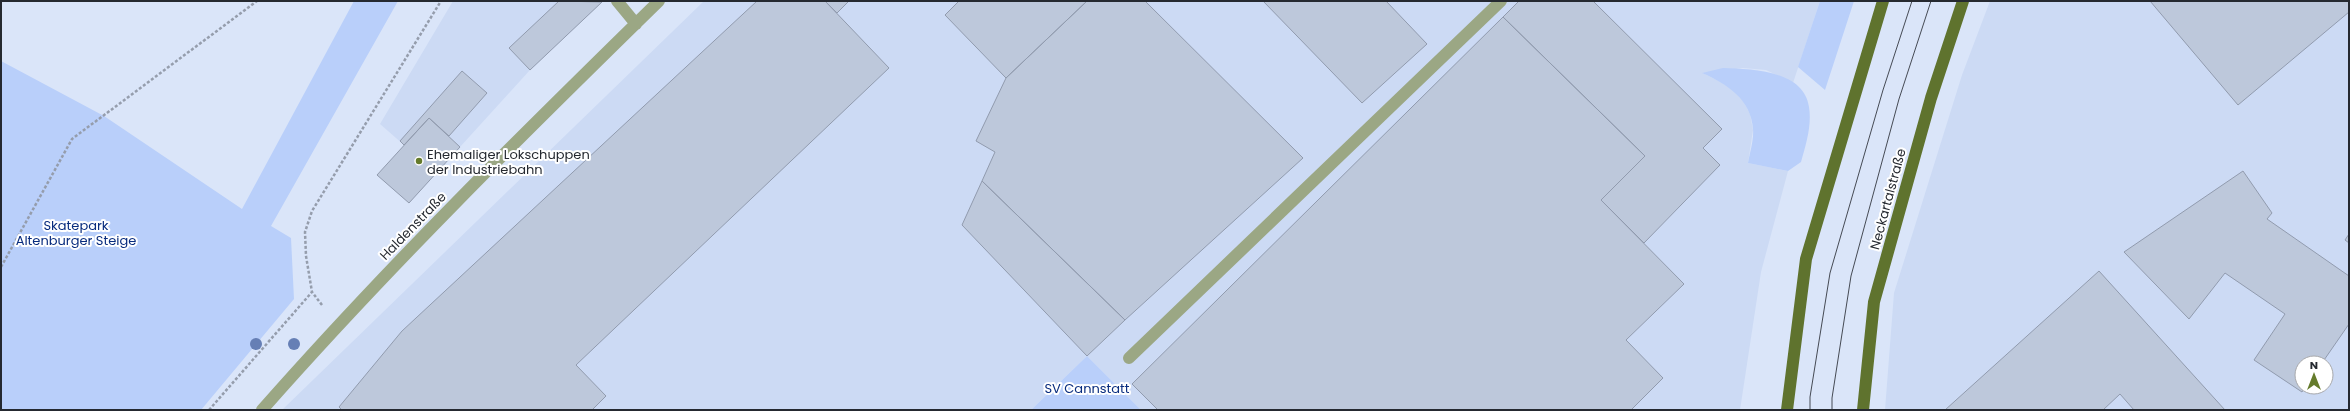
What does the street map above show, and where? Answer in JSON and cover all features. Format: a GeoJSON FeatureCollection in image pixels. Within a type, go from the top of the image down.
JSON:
{"type":"FeatureCollection","features":[{"type":"Feature","properties":{"kind":"main road"},"geometry":{"type":"LineString","coordinates":[[1787,410],[1806,260],[1883,1]]}},
{"type":"Feature","properties":{"kind":"main road","name":"Neckartalstraße"},"geometry":{"type":"LineString","coordinates":[[1863,410],[1874,302],[1930,98],[1963,1]]}},
{"type":"Feature","properties":{"kind":"street"},"geometry":{"type":"LineString","coordinates":[[617,1],[636,24]]}},
{"type":"Feature","properties":{"kind":"street","name":"Haldenstraße"},"geometry":{"type":"LineString","coordinates":[[262,410],[337,325],[456,203],[659,1]]}},
{"type":"Feature","properties":{"kind":"street"},"geometry":{"type":"LineString","coordinates":[[1129,358],[1501,1]]}},
{"type":"Feature","properties":{"kind":"path"},"geometry":{"type":"LineString","coordinates":[[1,268],[72,139],[257,1]]}},
{"type":"Feature","properties":{"kind":"path"},"geometry":{"type":"LineString","coordinates":[[337,325],[312,292],[306,256],[305,232],[312,211],[440,1]]}},
{"type":"Feature","properties":{"kind":"path"},"geometry":{"type":"LineString","coordinates":[[209,410],[312,292]]}},
{"type":"Feature","properties":{"kind":"shaded area"},"geometry":{"type":"Polygon","coordinates":[[[453,1],[602,2],[530,70],[460,147],[429,118],[404,145],[380,124],[453,1]]]}},
{"type":"Feature","properties":{"kind":"shaded area"},"geometry":{"type":"Polygon","coordinates":[[[704,1],[1820,1],[1793,83],[1766,70],[1743,68],[1703,73],[1732,88],[1744,102],[1750,114],[1753,130],[1748,163],[1788,171],[1761,272],[1740,410],[1141,410],[1087,356],[1031,410],[282,410],[704,1]]]}},
{"type":"Feature","properties":{"kind":"shaded area"},"geometry":{"type":"Polygon","coordinates":[[[1990,1],[2349,1],[2349,410],[1885,410],[1894,293],[1962,75],[1990,1]]]}},
{"type":"Feature","properties":{"kind":"green space","name":"Skatepark Altenburger Steige"},"geometry":{"type":"Polygon","coordinates":[[[354,1],[398,1],[271,226],[291,238],[294,299],[201,410],[1,410],[1,61],[104,116],[242,209],[354,1]]]}},
{"type":"Feature","properties":{"kind":"green space"},"geometry":{"type":"Polygon","coordinates":[[[1820,1],[1854,1],[1825,90],[1798,67],[1820,1]]]}},
{"type":"Feature","properties":{"kind":"green space"},"geometry":{"type":"Polygon","coordinates":[[[1723,68],[1748,69],[1775,74],[1797,85],[1805,95],[1810,114],[1808,134],[1801,162],[1788,171],[1748,163],[1753,129],[1748,109],[1743,101],[1729,88],[1702,73],[1723,68]]]}},
{"type":"Feature","properties":{"kind":"green space","name":"SV Cannstatt"},"geometry":{"type":"Polygon","coordinates":[[[1087,356],[1141,410],[1031,410],[1087,356]]]}},
{"type":"Feature","properties":{"kind":"building"},"geometry":{"type":"Polygon","coordinates":[[[559,1],[602,2],[530,70],[509,48],[559,1]]]}},
{"type":"Feature","properties":{"kind":"building"},"geometry":{"type":"Polygon","coordinates":[[[757,1],[825,1],[889,68],[576,365],[606,396],[592,410],[342,410],[339,407],[402,331],[757,1]]]}},
{"type":"Feature","properties":{"kind":"building"},"geometry":{"type":"Polygon","coordinates":[[[825,1],[849,1],[837,13],[825,1]]]}},
{"type":"Feature","properties":{"kind":"building"},"geometry":{"type":"Polygon","coordinates":[[[959,1],[1087,1],[1006,78],[945,15],[959,1]]]}},
{"type":"Feature","properties":{"kind":"building"},"geometry":{"type":"Polygon","coordinates":[[[1087,1],[1145,1],[1303,158],[1125,320],[982,181],[995,152],[976,141],[1006,78],[1087,1]]]}},
{"type":"Feature","properties":{"kind":"building"},"geometry":{"type":"Polygon","coordinates":[[[1263,1],[1386,1],[1427,44],[1362,103],[1263,1]]]}},
{"type":"Feature","properties":{"kind":"building"},"geometry":{"type":"Polygon","coordinates":[[[1519,1],[1593,1],[1722,129],[1703,148],[1720,165],[1644,243],[1601,200],[1645,156],[1503,17],[1519,1]]]}},
{"type":"Feature","properties":{"kind":"building"},"geometry":{"type":"Polygon","coordinates":[[[2150,1],[2349,1],[2349,12],[2238,105],[2150,1]]]}},
{"type":"Feature","properties":{"kind":"building"},"geometry":{"type":"Polygon","coordinates":[[[1503,17],[1645,156],[1601,200],[1684,284],[1626,340],[1663,378],[1631,410],[1158,410],[1132,384],[1503,17]]]}},
{"type":"Feature","properties":{"kind":"building"},"geometry":{"type":"Polygon","coordinates":[[[462,71],[487,93],[449,136],[429,118],[404,145],[400,141],[462,71]]]}},
{"type":"Feature","properties":{"kind":"building","name":"Ehemaliger Lokschuppen der Industriebahn"},"geometry":{"type":"Polygon","coordinates":[[[429,118],[460,147],[409,203],[377,175],[429,118]]]}},
{"type":"Feature","properties":{"kind":"building"},"geometry":{"type":"Polygon","coordinates":[[[2243,171],[2272,213],[2267,219],[2349,276],[2349,324],[2328,355],[2294,355],[2294,387],[2254,360],[2285,314],[2225,273],[2189,319],[2124,252],[2243,171]]]}},
{"type":"Feature","properties":{"kind":"building"},"geometry":{"type":"Polygon","coordinates":[[[982,181],[1125,320],[1087,356],[962,225],[982,181]]]}},
{"type":"Feature","properties":{"kind":"building"},"geometry":{"type":"Polygon","coordinates":[[[2349,234],[2349,243],[2345,240],[2349,234]]]}},
{"type":"Feature","properties":{"kind":"building"},"geometry":{"type":"Polygon","coordinates":[[[2099,271],[2225,410],[2134,410],[2120,394],[2103,410],[1945,410],[2099,271]]]}},
{"type":"Feature","properties":{"kind":"tram line"},"geometry":{"type":"LineString","coordinates":[[1810,410],[1810,397],[1830,273],[1883,90],[1912,1]]}},
{"type":"Feature","properties":{"kind":"tram line"},"geometry":{"type":"LineString","coordinates":[[1832,410],[1832,398],[1851,276],[1899,99],[1931,1]]}},
{"type":"Feature","properties":{"kind":"place","name":"Ehemaliger Lokschuppen der Industriebahn"},"geometry":{"type":"Point","coordinates":[419,161]}}]}
